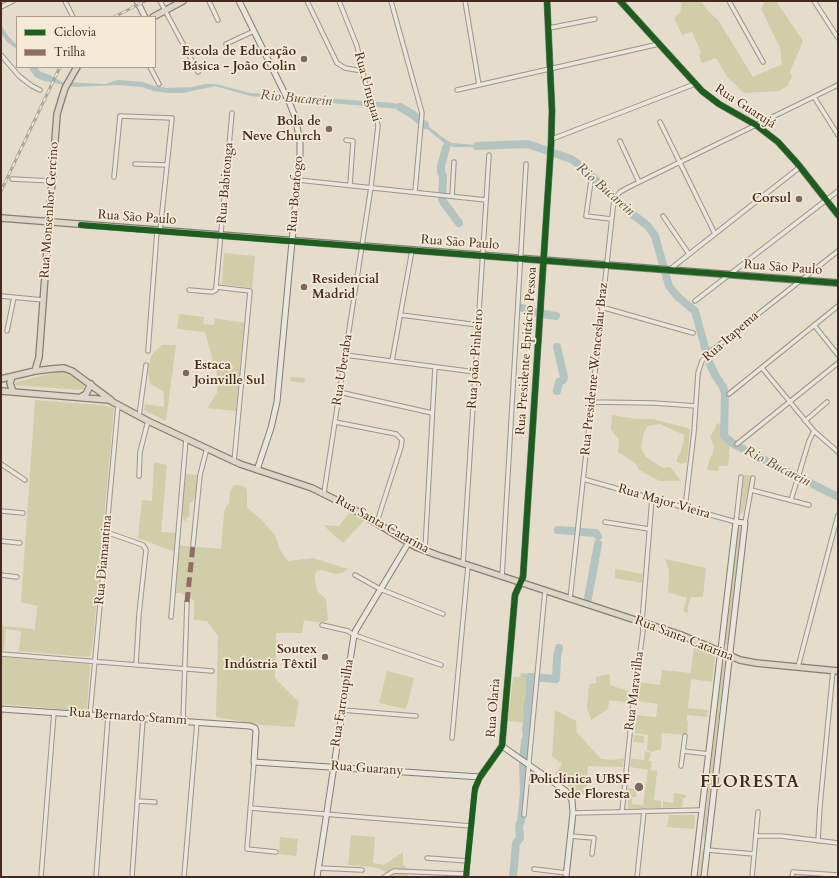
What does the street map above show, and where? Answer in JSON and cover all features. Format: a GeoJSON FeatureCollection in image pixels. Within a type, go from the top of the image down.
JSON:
{"type":"FeatureCollection","features":[{"type":"Feature","properties":{"kind":"main road"},"geometry":{"type":"LineString","coordinates":[[155,16],[183,1]]}},
{"type":"Feature","properties":{"kind":"main road","name":"Rua Monsenhor Gercino"},"geometry":{"type":"LineString","coordinates":[[35,371],[39,357],[57,114],[65,88],[76,68]]}},
{"type":"Feature","properties":{"kind":"main road","name":"Rua São Paulo"},"geometry":{"type":"LineString","coordinates":[[1,220],[49,222],[838,283]]}},
{"type":"Feature","properties":{"kind":"main road"},"geometry":{"type":"LineString","coordinates":[[39,357],[44,364],[51,369]]}},
{"type":"Feature","properties":{"kind":"main road","name":"Rua Santa Catarina"},"geometry":{"type":"LineString","coordinates":[[1,379],[35,371],[68,369],[91,384],[118,405]]}},
{"type":"Feature","properties":{"kind":"main road"},"geometry":{"type":"LineString","coordinates":[[12,376],[10,386],[13,392]]}},
{"type":"Feature","properties":{"kind":"main road"},"geometry":{"type":"LineString","coordinates":[[78,397],[86,394],[91,384]]}},
{"type":"Feature","properties":{"kind":"main road","name":"Rua Santa Catarina"},"geometry":{"type":"LineString","coordinates":[[1,391],[105,399],[234,462],[303,484],[324,493],[377,522],[409,542],[425,550],[465,565],[682,635],[730,656],[756,663],[835,671]]}},
{"type":"Feature","properties":{"kind":"street"},"geometry":{"type":"LineString","coordinates":[[1,7],[13,1]]}},
{"type":"Feature","properties":{"kind":"street"},"geometry":{"type":"LineString","coordinates":[[65,1],[72,16]]}},
{"type":"Feature","properties":{"kind":"street"},"geometry":{"type":"LineString","coordinates":[[138,1],[146,16]]}},
{"type":"Feature","properties":{"kind":"street"},"geometry":{"type":"LineString","coordinates":[[160,1],[198,72]]}},
{"type":"Feature","properties":{"kind":"street"},"geometry":{"type":"LineString","coordinates":[[209,1],[218,20]]}},
{"type":"Feature","properties":{"kind":"street","name":"Rua Botafogo"},"geometry":{"type":"LineString","coordinates":[[239,1],[290,104],[295,117],[300,141],[298,180],[276,410],[272,428],[257,470]]}},
{"type":"Feature","properties":{"kind":"street"},"geometry":{"type":"LineString","coordinates":[[306,1],[337,63],[345,68],[362,71]]}},
{"type":"Feature","properties":{"kind":"street","name":"Rua Uruguai"},"geometry":{"type":"LineString","coordinates":[[339,1],[357,46],[362,71],[370,101],[375,111],[378,126],[372,187],[362,246]]}},
{"type":"Feature","properties":{"kind":"street"},"geometry":{"type":"LineString","coordinates":[[391,1],[421,108],[422,118],[415,192]]}},
{"type":"Feature","properties":{"kind":"street"},"geometry":{"type":"LineString","coordinates":[[465,1],[479,85]]}},
{"type":"Feature","properties":{"kind":"street","name":"Rua Presidente Epitácio Pessoa"},"geometry":{"type":"LineString","coordinates":[[521,583],[523,577],[552,139],[547,1]]}},
{"type":"Feature","properties":{"kind":"street","name":"Rua Guarujá"},"geometry":{"type":"LineString","coordinates":[[620,1],[695,84],[711,98],[756,125],[778,142],[838,215]]}},
{"type":"Feature","properties":{"kind":"street"},"geometry":{"type":"LineString","coordinates":[[729,1],[762,62]]}},
{"type":"Feature","properties":{"kind":"street"},"geometry":{"type":"LineString","coordinates":[[814,1],[838,38]]}},
{"type":"Feature","properties":{"kind":"street"},"geometry":{"type":"LineString","coordinates":[[549,28],[595,19]]}},
{"type":"Feature","properties":{"kind":"street"},"geometry":{"type":"LineString","coordinates":[[226,44],[254,31]]}},
{"type":"Feature","properties":{"kind":"street"},"geometry":{"type":"LineString","coordinates":[[457,90],[659,44]]}},
{"type":"Feature","properties":{"kind":"street"},"geometry":{"type":"LineString","coordinates":[[1,55],[22,79],[40,90]]}},
{"type":"Feature","properties":{"kind":"street"},"geometry":{"type":"LineString","coordinates":[[151,68],[160,84]]}},
{"type":"Feature","properties":{"kind":"street"},"geometry":{"type":"LineString","coordinates":[[552,139],[695,84]]}},
{"type":"Feature","properties":{"kind":"street","name":"Rua Presidente Wenceslau Braz"},"geometry":{"type":"LineString","coordinates":[[570,599],[601,306],[611,219],[615,198],[624,190],[639,182],[838,85]]}},
{"type":"Feature","properties":{"kind":"street"},"geometry":{"type":"LineString","coordinates":[[814,96],[838,135]]}},
{"type":"Feature","properties":{"kind":"street","name":"Rua Babitonga"},"geometry":{"type":"LineString","coordinates":[[216,287],[232,113]]}},
{"type":"Feature","properties":{"kind":"street"},"geometry":{"type":"LineString","coordinates":[[114,177],[120,116],[172,118],[159,231],[148,351]]}},
{"type":"Feature","properties":{"kind":"street"},"geometry":{"type":"LineString","coordinates":[[660,122],[715,234]]}},
{"type":"Feature","properties":{"kind":"street"},"geometry":{"type":"LineString","coordinates":[[346,140],[353,141],[350,185]]}},
{"type":"Feature","properties":{"kind":"street"},"geometry":{"type":"LineString","coordinates":[[620,141],[639,182]]}},
{"type":"Feature","properties":{"kind":"street","name":"Rua João Pinheiro"},"geometry":{"type":"LineString","coordinates":[[452,738],[465,565],[475,372],[489,154]]}},
{"type":"Feature","properties":{"kind":"street"},"geometry":{"type":"LineString","coordinates":[[452,196],[454,162]]}},
{"type":"Feature","properties":{"kind":"street"},"geometry":{"type":"LineString","coordinates":[[135,164],[167,165]]}},
{"type":"Feature","properties":{"kind":"street"},"geometry":{"type":"LineString","coordinates":[[502,577],[526,164]]}},
{"type":"Feature","properties":{"kind":"street"},"geometry":{"type":"LineString","coordinates":[[665,270],[689,254],[800,167]]}},
{"type":"Feature","properties":{"kind":"street"},"geometry":{"type":"LineString","coordinates":[[12,179],[52,181]]}},
{"type":"Feature","properties":{"kind":"street"},"geometry":{"type":"LineString","coordinates":[[298,180],[486,200]]}},
{"type":"Feature","properties":{"kind":"street"},"geometry":{"type":"LineString","coordinates":[[590,182],[586,216],[611,219]]}},
{"type":"Feature","properties":{"kind":"street"},"geometry":{"type":"LineString","coordinates":[[695,301],[838,191]]}},
{"type":"Feature","properties":{"kind":"street"},"geometry":{"type":"LineString","coordinates":[[663,216],[689,254]]}},
{"type":"Feature","properties":{"kind":"street","name":"Rua Uberaba"},"geometry":{"type":"LineString","coordinates":[[324,493],[362,246]]}},
{"type":"Feature","properties":{"kind":"street"},"geometry":{"type":"LineString","coordinates":[[392,361],[412,250]]}},
{"type":"Feature","properties":{"kind":"street","name":"Rua Itapema"},"geometry":{"type":"LineString","coordinates":[[685,508],[699,369],[704,358],[838,250]]}},
{"type":"Feature","properties":{"kind":"street"},"geometry":{"type":"LineString","coordinates":[[189,290],[212,292],[216,290],[216,287],[250,291],[234,462]]}},
{"type":"Feature","properties":{"kind":"street"},"geometry":{"type":"LineString","coordinates":[[1,296],[43,300]]}},
{"type":"Feature","properties":{"kind":"street"},"geometry":{"type":"LineString","coordinates":[[7,331],[14,297]]}},
{"type":"Feature","properties":{"kind":"street"},"geometry":{"type":"LineString","coordinates":[[601,306],[693,333]]}},
{"type":"Feature","properties":{"kind":"street"},"geometry":{"type":"LineString","coordinates":[[729,394],[838,306]]}},
{"type":"Feature","properties":{"kind":"street"},"geometry":{"type":"LineString","coordinates":[[400,315],[478,325]]}},
{"type":"Feature","properties":{"kind":"street"},"geometry":{"type":"LineString","coordinates":[[814,325],[838,355]]}},
{"type":"Feature","properties":{"kind":"street"},"geometry":{"type":"LineString","coordinates":[[345,355],[475,372]]}},
{"type":"Feature","properties":{"kind":"street"},"geometry":{"type":"LineString","coordinates":[[737,444],[838,363]]}},
{"type":"Feature","properties":{"kind":"street"},"geometry":{"type":"LineString","coordinates":[[139,416],[146,365]]}},
{"type":"Feature","properties":{"kind":"street"},"geometry":{"type":"LineString","coordinates":[[425,550],[435,367]]}},
{"type":"Feature","properties":{"kind":"street"},"geometry":{"type":"LineString","coordinates":[[762,368],[814,431],[838,452]]}},
{"type":"Feature","properties":{"kind":"street"},"geometry":{"type":"LineString","coordinates":[[340,392],[432,413]]}},
{"type":"Feature","properties":{"kind":"street"},"geometry":{"type":"LineString","coordinates":[[591,402],[654,403],[696,406]]}},
{"type":"Feature","properties":{"kind":"street"},"geometry":{"type":"LineString","coordinates":[[805,420],[827,402]]}},
{"type":"Feature","properties":{"kind":"street","name":"Rua Diamantina"},"geometry":{"type":"LineString","coordinates":[[90,715],[118,405]]}},
{"type":"Feature","properties":{"kind":"street"},"geometry":{"type":"LineString","coordinates":[[139,476],[140,452],[148,421]]}},
{"type":"Feature","properties":{"kind":"street"},"geometry":{"type":"LineString","coordinates":[[335,422],[396,434],[401,438],[401,447],[377,522]]}},
{"type":"Feature","properties":{"kind":"street"},"geometry":{"type":"LineString","coordinates":[[791,500],[809,441],[814,431]]}},
{"type":"Feature","properties":{"kind":"street"},"geometry":{"type":"LineString","coordinates":[[170,617],[186,439]]}},
{"type":"Feature","properties":{"kind":"street"},"geometry":{"type":"LineString","coordinates":[[193,545],[200,474],[207,448]]}},
{"type":"Feature","properties":{"kind":"street"},"geometry":{"type":"LineString","coordinates":[[1,464],[25,480]]}},
{"type":"Feature","properties":{"kind":"street"},"geometry":{"type":"LineString","coordinates":[[694,877],[741,477]]}},
{"type":"Feature","properties":{"kind":"street"},"geometry":{"type":"LineString","coordinates":[[704,877],[745,524],[753,478]]}},
{"type":"Feature","properties":{"kind":"street","name":"Rua Major Vieira"},"geometry":{"type":"LineString","coordinates":[[583,479],[745,524]]}},
{"type":"Feature","properties":{"kind":"street"},"geometry":{"type":"LineString","coordinates":[[751,490],[809,505]]}},
{"type":"Feature","properties":{"kind":"street","name":"Rua Maravilha"},"geometry":{"type":"LineString","coordinates":[[622,812],[632,710],[643,631],[642,622],[652,498]]}},
{"type":"Feature","properties":{"kind":"street"},"geometry":{"type":"LineString","coordinates":[[1,511],[23,513]]}},
{"type":"Feature","properties":{"kind":"street"},"geometry":{"type":"LineString","coordinates":[[798,667],[838,515]]}},
{"type":"Feature","properties":{"kind":"street"},"geometry":{"type":"LineString","coordinates":[[605,522],[650,529]]}},
{"type":"Feature","properties":{"kind":"street"},"geometry":{"type":"LineString","coordinates":[[106,532],[146,547],[139,614],[136,665]]}},
{"type":"Feature","properties":{"kind":"street"},"geometry":{"type":"LineString","coordinates":[[1,541],[20,543]]}},
{"type":"Feature","properties":{"kind":"street","name":"Rua Farroupilha"},"geometry":{"type":"LineString","coordinates":[[317,877],[354,635],[409,542]]}},
{"type":"Feature","properties":{"kind":"street"},"geometry":{"type":"LineString","coordinates":[[1,575],[17,577]]}},
{"type":"Feature","properties":{"kind":"street"},"geometry":{"type":"LineString","coordinates":[[355,575],[380,589],[443,614]]}},
{"type":"Feature","properties":{"kind":"street","name":"Rua Olaria"},"geometry":{"type":"LineString","coordinates":[[466,875],[474,794],[480,777],[502,746],[516,595],[521,583]]}},
{"type":"Feature","properties":{"kind":"street"},"geometry":{"type":"LineString","coordinates":[[524,815],[525,762],[537,678],[545,591]]}},
{"type":"Feature","properties":{"kind":"street"},"geometry":{"type":"LineString","coordinates":[[183,721],[187,602]]}},
{"type":"Feature","properties":{"kind":"street"},"geometry":{"type":"LineString","coordinates":[[322,625],[348,631],[354,635],[441,665]]}},
{"type":"Feature","properties":{"kind":"street"},"geometry":{"type":"LineString","coordinates":[[1,654],[212,671]]}},
{"type":"Feature","properties":{"kind":"street"},"geometry":{"type":"LineString","coordinates":[[818,841],[820,806],[835,671]]}},
{"type":"Feature","properties":{"kind":"street","name":"Rua Bernardo Stamm"},"geometry":{"type":"LineString","coordinates":[[1,709],[250,726],[255,728],[256,731],[254,762]]}},
{"type":"Feature","properties":{"kind":"street"},"geometry":{"type":"LineString","coordinates":[[342,710],[416,716]]}},
{"type":"Feature","properties":{"kind":"street"},"geometry":{"type":"LineString","coordinates":[[41,877],[54,712]]}},
{"type":"Feature","properties":{"kind":"street"},"geometry":{"type":"LineString","coordinates":[[96,877],[108,716]]}},
{"type":"Feature","properties":{"kind":"street"},"geometry":{"type":"LineString","coordinates":[[132,877],[143,718]]}},
{"type":"Feature","properties":{"kind":"street"},"geometry":{"type":"LineString","coordinates":[[184,877],[197,722]]}},
{"type":"Feature","properties":{"kind":"street"},"geometry":{"type":"LineString","coordinates":[[712,728],[715,723],[719,724],[718,739],[720,741]]}},
{"type":"Feature","properties":{"kind":"street"},"geometry":{"type":"LineString","coordinates":[[681,766],[685,736]]}},
{"type":"Feature","properties":{"kind":"street"},"geometry":{"type":"LineString","coordinates":[[502,746],[566,791],[572,800],[573,813],[566,875],[534,869]]}},
{"type":"Feature","properties":{"kind":"street"},"geometry":{"type":"LineString","coordinates":[[683,751],[709,754]]}},
{"type":"Feature","properties":{"kind":"street"},"geometry":{"type":"LineString","coordinates":[[254,762],[246,849],[276,852]]}},
{"type":"Feature","properties":{"kind":"street","name":"Rua Guarany"},"geometry":{"type":"LineString","coordinates":[[254,762],[480,777]]}},
{"type":"Feature","properties":{"kind":"street"},"geometry":{"type":"LineString","coordinates":[[137,801],[155,802]]}},
{"type":"Feature","properties":{"kind":"street"},"geometry":{"type":"LineString","coordinates":[[250,808],[471,826]]}},
{"type":"Feature","properties":{"kind":"street"},"geometry":{"type":"LineString","coordinates":[[573,813],[702,810]]}},
{"type":"Feature","properties":{"kind":"street"},"geometry":{"type":"LineString","coordinates":[[637,877],[644,812]]}},
{"type":"Feature","properties":{"kind":"street"},"geometry":{"type":"LineString","coordinates":[[752,877],[758,812]]}},
{"type":"Feature","properties":{"kind":"street"},"geometry":{"type":"LineString","coordinates":[[570,836],[594,838],[592,854]]}},
{"type":"Feature","properties":{"kind":"street"},"geometry":{"type":"LineString","coordinates":[[756,836],[781,836],[838,843]]}},
{"type":"Feature","properties":{"kind":"street"},"geometry":{"type":"LineString","coordinates":[[707,850],[754,854]]}},
{"type":"Feature","properties":{"kind":"street"},"geometry":{"type":"LineString","coordinates":[[427,858],[468,861]]}},
{"type":"Feature","properties":{"kind":"street"},"geometry":{"type":"LineString","coordinates":[[319,868],[362,870]]}},
{"type":"Feature","properties":{"kind":"street"},"geometry":{"type":"LineString","coordinates":[[384,877],[394,871],[466,875]]}},
{"type":"Feature","properties":{"kind":"street"},"geometry":{"type":"LineString","coordinates":[[414,872],[414,877]]}},
{"type":"Feature","properties":{"kind":"street"},"geometry":{"type":"LineString","coordinates":[[792,877],[793,872],[838,875]]}},
{"type":"Feature","properties":{"kind":"shaded area"},"geometry":{"type":"Polygon","coordinates":[[[681,1],[701,1],[708,11],[718,20],[753,77],[782,64],[780,48],[761,9],[765,1],[776,1],[803,41],[790,72],[792,77],[787,86],[779,91],[743,93],[727,77],[716,58],[702,63],[699,55],[701,52],[692,32],[682,35],[674,18],[680,13],[681,1]]]}},
{"type":"Feature","properties":{"kind":"shaded area"},"geometry":{"type":"Polygon","coordinates":[[[224,253],[255,256],[252,288],[222,284],[224,253]]]}},
{"type":"Feature","properties":{"kind":"shaded area"},"geometry":{"type":"Polygon","coordinates":[[[179,314],[204,317],[203,324],[214,325],[215,318],[244,323],[236,411],[207,408],[217,393],[218,379],[205,332],[177,329],[179,314]]]}},
{"type":"Feature","properties":{"kind":"shaded area"},"geometry":{"type":"Polygon","coordinates":[[[162,345],[176,345],[166,421],[144,410],[145,404],[164,407],[163,391],[150,384],[148,374],[152,355],[162,345]]]}},
{"type":"Feature","properties":{"kind":"shaded area"},"geometry":{"type":"Polygon","coordinates":[[[65,371],[83,382],[83,389],[79,390],[15,385],[16,382],[65,371]]]}},
{"type":"Feature","properties":{"kind":"shaded area"},"geometry":{"type":"Polygon","coordinates":[[[291,377],[305,378],[304,383],[290,381],[291,377]]]}},
{"type":"Feature","properties":{"kind":"shaded area"},"geometry":{"type":"Polygon","coordinates":[[[35,400],[102,405],[114,408],[92,652],[88,657],[19,651],[21,631],[6,629],[4,650],[1,650],[1,626],[35,629],[37,606],[21,602],[35,400]]]}},
{"type":"Feature","properties":{"kind":"shaded area"},"geometry":{"type":"Polygon","coordinates":[[[612,415],[636,419],[653,419],[690,430],[687,462],[682,464],[677,462],[677,459],[684,440],[684,435],[660,424],[648,426],[644,432],[641,448],[646,457],[663,468],[670,467],[681,481],[660,481],[639,470],[635,463],[618,452],[619,440],[611,429],[612,415]]]}},
{"type":"Feature","properties":{"kind":"shaded area"},"geometry":{"type":"Polygon","coordinates":[[[722,423],[722,438],[730,444],[728,466],[719,466],[718,471],[707,470],[710,458],[713,454],[714,446],[710,437],[716,424],[722,423]]]}},
{"type":"Feature","properties":{"kind":"shaded area"},"geometry":{"type":"Polygon","coordinates":[[[154,462],[167,465],[161,532],[177,533],[176,545],[221,549],[224,513],[226,506],[229,503],[230,492],[233,486],[237,485],[245,487],[247,490],[247,507],[263,521],[275,535],[280,550],[288,561],[313,558],[348,569],[342,573],[336,574],[322,570],[317,571],[315,574],[317,591],[326,599],[328,620],[323,623],[304,620],[302,633],[276,633],[275,678],[299,702],[294,727],[262,725],[216,717],[218,636],[207,621],[194,620],[194,600],[180,593],[176,593],[178,553],[138,538],[142,500],[152,501],[154,462]]]}},
{"type":"Feature","properties":{"kind":"shaded area"},"geometry":{"type":"Polygon","coordinates":[[[185,474],[198,475],[197,494],[193,501],[189,504],[190,515],[186,519],[187,523],[183,519],[182,514],[185,474]]]}},
{"type":"Feature","properties":{"kind":"shaded area"},"geometry":{"type":"Polygon","coordinates":[[[744,475],[751,475],[743,512],[741,514],[740,513],[744,475]]]}},
{"type":"Feature","properties":{"kind":"shaded area"},"geometry":{"type":"Polygon","coordinates":[[[351,511],[366,519],[343,543],[323,525],[339,526],[351,511]]]}},
{"type":"Feature","properties":{"kind":"shaded area"},"geometry":{"type":"Polygon","coordinates":[[[739,526],[741,528],[728,644],[726,645],[725,643],[739,526]]]}},
{"type":"Feature","properties":{"kind":"shaded area"},"geometry":{"type":"Polygon","coordinates":[[[665,559],[706,568],[703,597],[691,597],[688,605],[688,613],[683,611],[687,598],[668,592],[669,571],[665,559]]]}},
{"type":"Feature","properties":{"kind":"shaded area"},"geometry":{"type":"Polygon","coordinates":[[[615,569],[643,574],[642,583],[615,578],[615,569]]]}},
{"type":"Feature","properties":{"kind":"shaded area"},"geometry":{"type":"Polygon","coordinates":[[[694,644],[715,655],[712,682],[691,679],[688,708],[708,710],[707,717],[687,715],[687,735],[662,733],[661,749],[652,752],[647,750],[648,735],[634,733],[635,715],[656,717],[658,704],[637,701],[639,682],[660,685],[662,670],[691,673],[694,644]]]}},
{"type":"Feature","properties":{"kind":"shaded area"},"geometry":{"type":"Polygon","coordinates":[[[1,657],[89,664],[87,708],[84,711],[1,704],[1,657]]]}},
{"type":"Feature","properties":{"kind":"shaded area"},"geometry":{"type":"Polygon","coordinates":[[[724,662],[725,664],[704,838],[722,664],[724,662]]]}},
{"type":"Feature","properties":{"kind":"shaded area"},"geometry":{"type":"Polygon","coordinates":[[[387,671],[414,678],[406,709],[379,703],[387,671]]]}},
{"type":"Feature","properties":{"kind":"shaded area"},"geometry":{"type":"Polygon","coordinates":[[[521,673],[533,674],[528,723],[508,721],[513,677],[520,677],[521,673]]]}},
{"type":"Feature","properties":{"kind":"shaded area"},"geometry":{"type":"Polygon","coordinates":[[[610,674],[610,685],[628,691],[629,699],[625,702],[609,700],[608,709],[591,720],[587,707],[589,684],[596,683],[596,677],[610,674]]]}},
{"type":"Feature","properties":{"kind":"shaded area"},"geometry":{"type":"Polygon","coordinates":[[[555,710],[576,721],[577,733],[601,759],[612,760],[624,758],[623,767],[588,766],[586,794],[575,794],[571,788],[555,774],[562,764],[552,756],[555,710]]]}},
{"type":"Feature","properties":{"kind":"shaded area"},"geometry":{"type":"Polygon","coordinates":[[[634,735],[644,736],[644,743],[633,742],[634,735]]]}},
{"type":"Feature","properties":{"kind":"shaded area"},"geometry":{"type":"Polygon","coordinates":[[[645,751],[651,753],[649,761],[652,761],[651,770],[657,771],[654,800],[661,801],[661,808],[628,809],[628,788],[637,789],[636,797],[632,797],[632,804],[643,805],[648,770],[630,767],[631,759],[644,760],[645,751]]]}},
{"type":"Feature","properties":{"kind":"shaded area"},"geometry":{"type":"Polygon","coordinates":[[[674,793],[686,795],[686,798],[683,798],[682,807],[663,808],[663,801],[673,803],[674,793]]]}},
{"type":"Feature","properties":{"kind":"shaded area"},"geometry":{"type":"Polygon","coordinates":[[[669,815],[694,815],[694,829],[667,827],[669,815]]]}},
{"type":"Feature","properties":{"kind":"shaded area"},"geometry":{"type":"Polygon","coordinates":[[[351,835],[375,837],[373,863],[384,865],[403,852],[403,865],[408,869],[408,877],[387,877],[388,873],[373,867],[348,865],[351,835]]]}},
{"type":"Feature","properties":{"kind":"shaded area"},"geometry":{"type":"Polygon","coordinates":[[[280,837],[298,839],[296,856],[279,854],[280,837]]]}},
{"type":"Feature","properties":{"kind":"shaded area"},"geometry":{"type":"Polygon","coordinates":[[[702,851],[704,852],[701,877],[698,877],[702,851]]]}},
{"type":"Feature","properties":{"kind":"water"},"geometry":{"type":"Polygon","coordinates":[[[1,25],[16,44],[16,48],[7,42],[1,33],[1,25]]]}},
{"type":"Feature","properties":{"kind":"water"},"geometry":{"type":"Polygon","coordinates":[[[29,68],[38,68],[41,72],[62,82],[105,84],[118,80],[143,82],[154,86],[167,88],[216,84],[250,93],[394,103],[400,105],[452,143],[487,146],[454,147],[448,145],[444,159],[444,143],[414,118],[399,109],[250,96],[215,86],[183,93],[169,93],[153,91],[142,87],[119,85],[75,87],[44,81],[35,77],[29,68]]]}},
{"type":"Feature","properties":{"kind":"waterway","name":"Rio Bucarein"},"geometry":{"type":"LineString","coordinates":[[400,107],[412,114],[425,125]]}},
{"type":"Feature","properties":{"kind":"waterway","name":"Rio Bucarein"},"geometry":{"type":"LineString","coordinates":[[477,146],[528,144],[571,159],[608,191],[623,207],[648,226],[655,236],[669,286],[678,297],[695,311],[709,362],[723,387],[725,393],[724,436],[735,445],[838,497]]}},
{"type":"Feature","properties":{"kind":"waterway"},"geometry":{"type":"LineString","coordinates":[[446,148],[441,166],[443,176],[442,200],[459,223]]}},
{"type":"Feature","properties":{"kind":"waterway"},"geometry":{"type":"LineString","coordinates":[[522,308],[538,313]]}},
{"type":"Feature","properties":{"kind":"waterway"},"geometry":{"type":"LineString","coordinates":[[543,314],[556,316]]}},
{"type":"Feature","properties":{"kind":"waterway"},"geometry":{"type":"LineString","coordinates":[[557,347],[564,377],[563,380],[559,382],[557,391]]}},
{"type":"Feature","properties":{"kind":"waterway"},"geometry":{"type":"LineString","coordinates":[[558,530],[573,531]]}},
{"type":"Feature","properties":{"kind":"waterway"},"geometry":{"type":"LineString","coordinates":[[582,532],[596,533],[598,536]]}},
{"type":"Feature","properties":{"kind":"waterway"},"geometry":{"type":"LineString","coordinates":[[588,598],[598,544]]}},
{"type":"Feature","properties":{"kind":"waterway"},"geometry":{"type":"LineString","coordinates":[[513,877],[516,843],[520,838],[519,826],[521,821],[524,793],[523,764],[525,740],[527,738],[527,708],[530,695],[530,677],[556,679],[559,648]]}},
{"type":"Feature","properties":{"kind":"waterway"},"geometry":{"type":"LineString","coordinates":[[522,676],[530,677]]}},
{"type":"Feature","properties":{"kind":"railway"},"geometry":{"type":"LineString","coordinates":[[116,16],[145,1]]}},
{"type":"Feature","properties":{"kind":"railway"},"geometry":{"type":"LineString","coordinates":[[1,191],[60,68]]}},
{"type":"Feature","properties":{"kind":"marked path"},"geometry":{"type":"LineString","coordinates":[[187,602],[193,545]]}},
{"type":"Feature","properties":{"kind":"cycle path"},"geometry":{"type":"LineString","coordinates":[[466,877],[475,788],[480,777],[502,746],[515,595],[523,577],[551,145],[552,111],[547,1]]}},
{"type":"Feature","properties":{"kind":"cycle path"},"geometry":{"type":"LineString","coordinates":[[620,1],[702,91],[719,104],[756,125],[778,142],[797,163],[838,215]]}},
{"type":"Feature","properties":{"kind":"cycle path"},"geometry":{"type":"LineString","coordinates":[[81,225],[838,283]]}},
{"type":"Feature","properties":{"kind":"place","name":"Escola de Educação Básica - João Colin"},"geometry":{"type":"Point","coordinates":[304,59]}},
{"type":"Feature","properties":{"kind":"place","name":"Bola de Neve Church"},"geometry":{"type":"Point","coordinates":[329,129]}},
{"type":"Feature","properties":{"kind":"place","name":"Corsul"},"geometry":{"type":"Point","coordinates":[799,199]}},
{"type":"Feature","properties":{"kind":"place","name":"Residencial Madrid"},"geometry":{"type":"Point","coordinates":[304,287]}},
{"type":"Feature","properties":{"kind":"place","name":"Estaca Joinville Sul"},"geometry":{"type":"Point","coordinates":[186,373]}},
{"type":"Feature","properties":{"kind":"place","name":"Soutex Indústria Têxtil"},"geometry":{"type":"Point","coordinates":[325,657]}},
{"type":"Feature","properties":{"kind":"place","name":"Policlínica UBSF Sede Floresta"},"geometry":{"type":"Point","coordinates":[639,787]}},
{"type":"Feature","properties":{"kind":"district","name":"FLORESTA"},"geometry":{"type":"Point","coordinates":[750,783]}}]}
